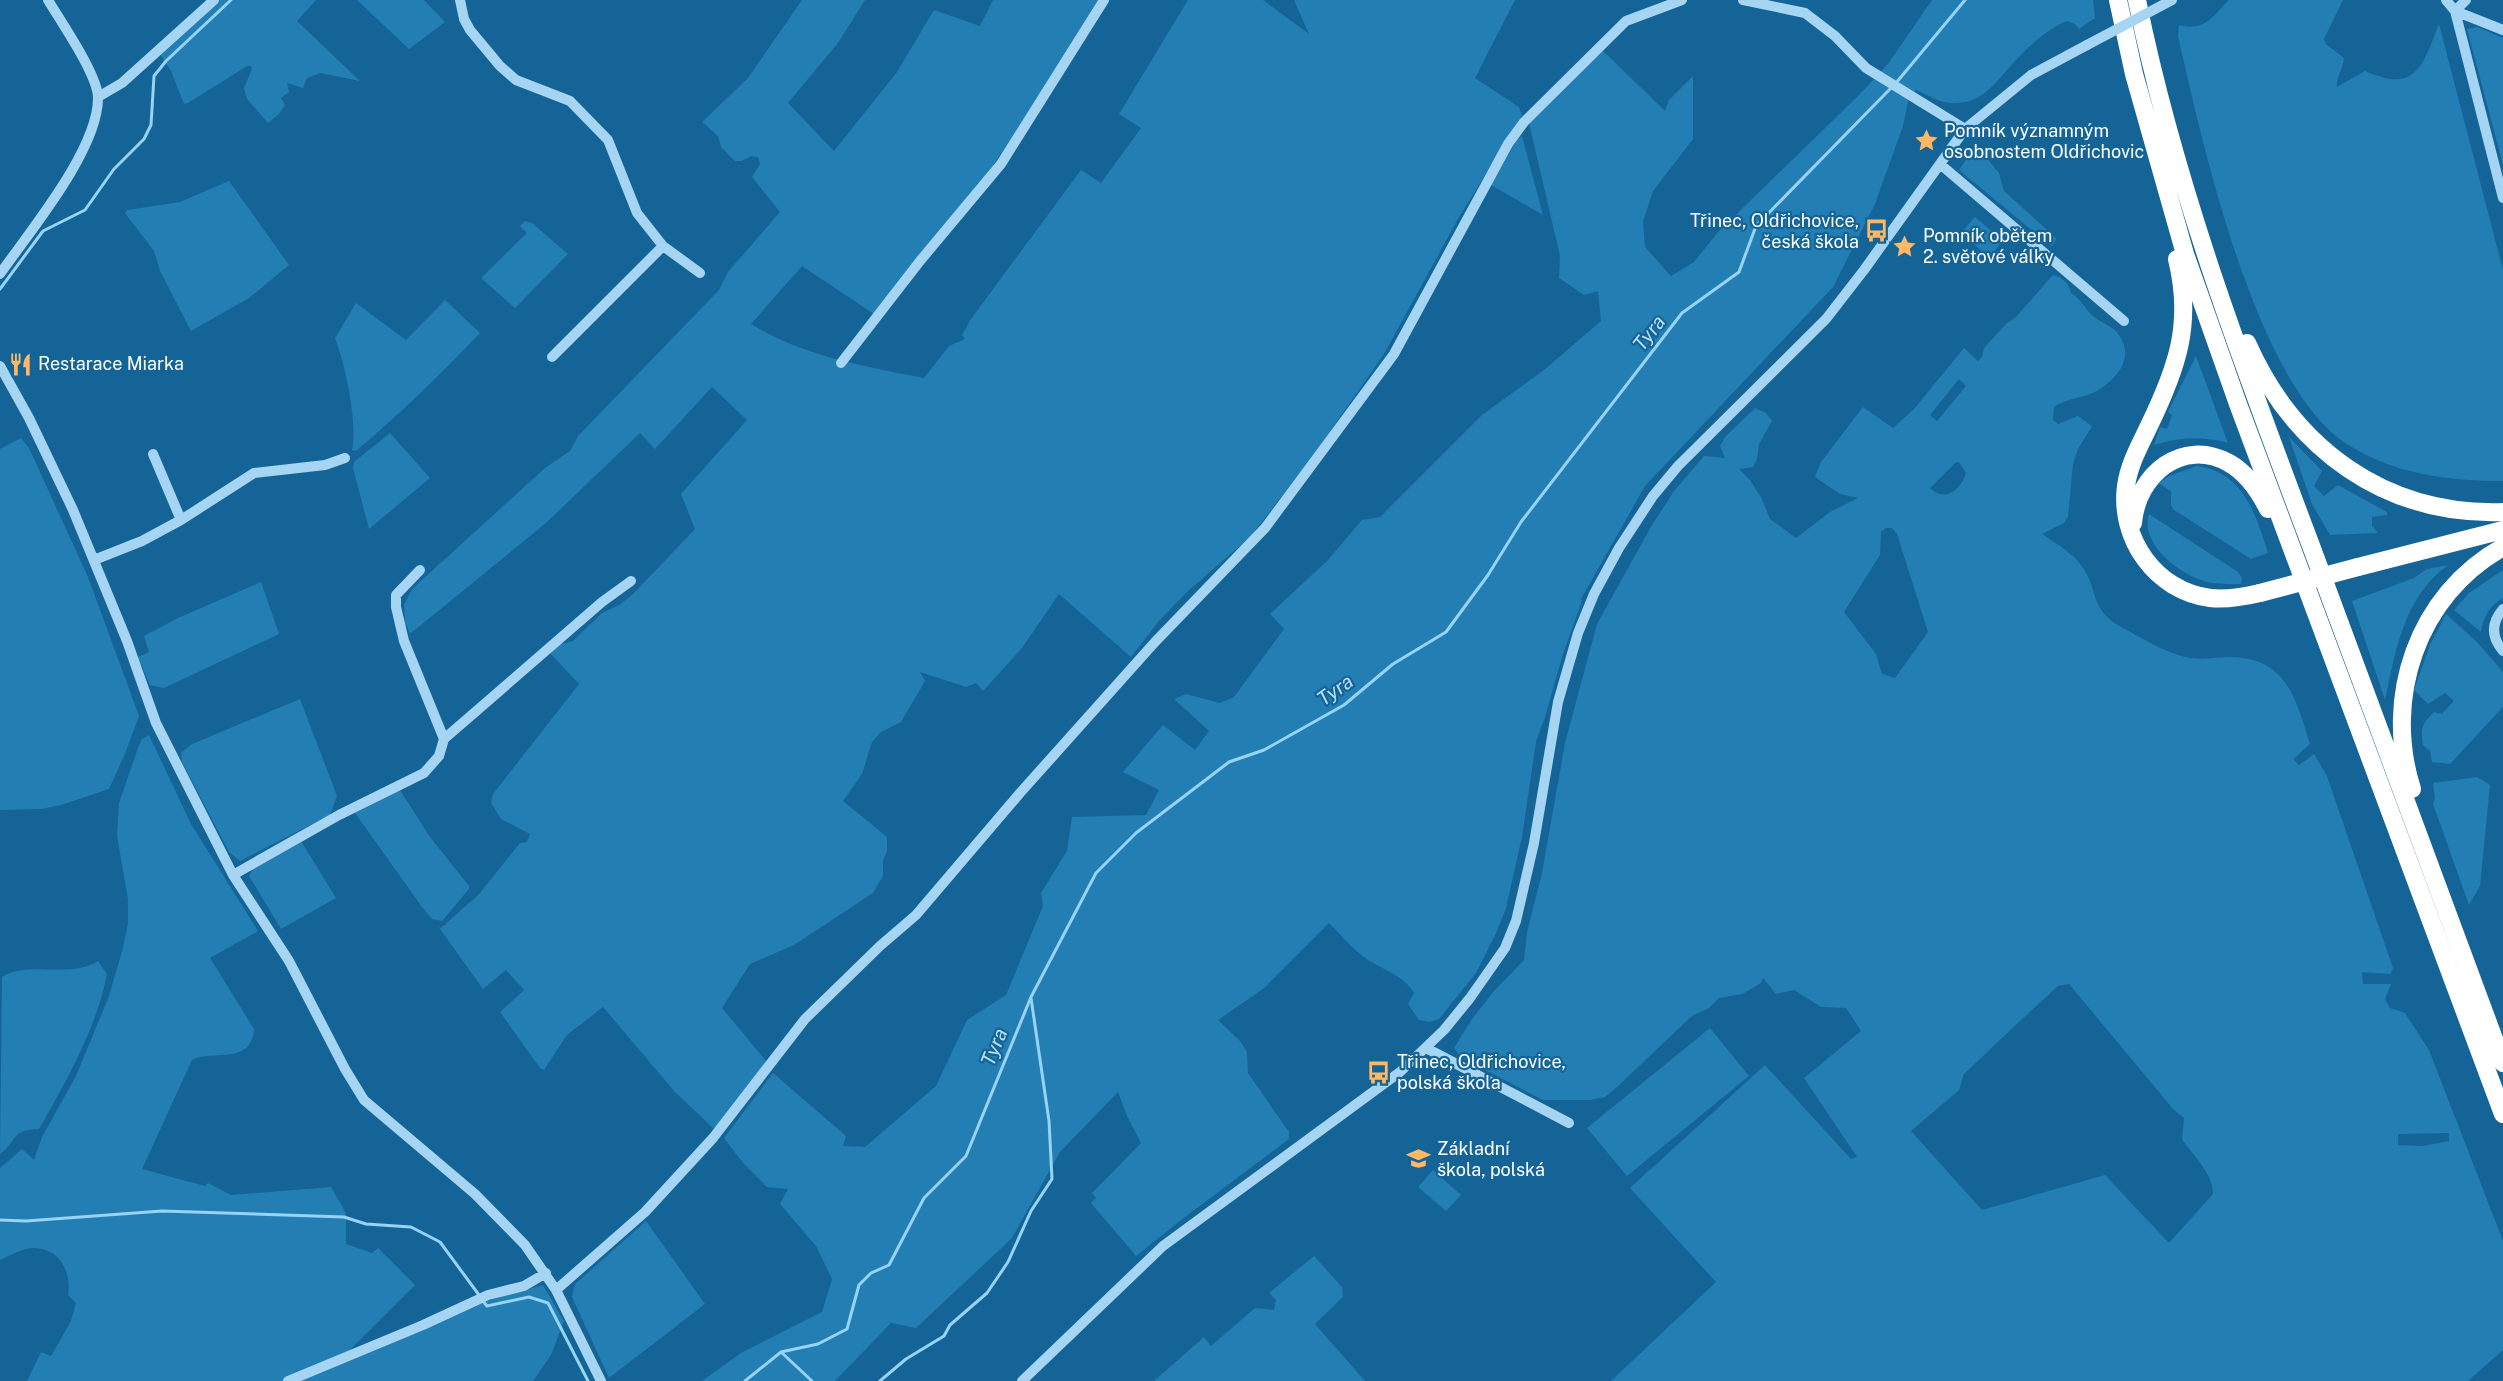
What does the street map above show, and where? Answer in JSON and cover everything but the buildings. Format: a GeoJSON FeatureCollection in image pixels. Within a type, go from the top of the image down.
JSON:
{"type":"FeatureCollection","features":[{"type":"Feature","properties":{"kind":"highway"},"geometry":{"type":"LineString","coordinates":[[2118,0],[2134,75],[2185,254],[2300,572],[2503,1114]]}},
{"type":"Feature","properties":{"kind":"highway"},"geometry":{"type":"LineString","coordinates":[[2137,0],[2151,69],[2171,147],[2201,244],[2254,396],[2503,1063]]}},
{"type":"Feature","properties":{"kind":"highway"},"geometry":{"type":"LineString","coordinates":[[2158,164],[2161,206],[2181,273],[2184,319],[2174,372],[2134,458],[2127,482],[2125,507],[2135,543],[2157,573],[2188,592],[2218,598],[2260,593],[2503,530]]}},
{"type":"Feature","properties":{"kind":"highway"},"geometry":{"type":"LineString","coordinates":[[2201,244],[2224,281],[2239,327],[2262,374],[2290,417],[2321,448],[2353,472],[2400,496],[2449,509],[2503,512]]}},
{"type":"Feature","properties":{"kind":"highway"},"geometry":{"type":"LineString","coordinates":[[2135,543],[2133,524],[2136,505],[2149,480],[2172,462],[2190,456],[2209,456],[2235,467],[2251,482],[2270,513],[2283,547],[2300,572]]}},
{"type":"Feature","properties":{"kind":"highway"},"geometry":{"type":"LineString","coordinates":[[2430,866],[2429,837],[2408,778],[2402,745],[2401,711],[2406,675],[2421,633],[2439,604],[2463,577],[2503,547]]}},
{"type":"Feature","properties":{"kind":"street"},"geometry":{"type":"LineString","coordinates":[[0,273],[72,170],[88,138],[98,97],[88,69],[48,0]]}},
{"type":"Feature","properties":{"kind":"street"},"geometry":{"type":"LineString","coordinates":[[98,97],[122,83],[214,0]]}},
{"type":"Feature","properties":{"kind":"street"},"geometry":{"type":"LineString","coordinates":[[460,0],[464,19],[470,30],[500,66],[516,80],[570,101],[608,140],[638,213],[663,246],[700,273]]}},
{"type":"Feature","properties":{"kind":"street"},"geometry":{"type":"LineString","coordinates":[[842,363],[920,261],[1001,164],[1104,0]]}},
{"type":"Feature","properties":{"kind":"street"},"geometry":{"type":"LineString","coordinates":[[556,1290],[645,1212],[713,1138],[805,1019],[880,946],[916,915],[1020,793],[1155,642],[1265,528],[1394,354],[1508,144],[1524,122],[1626,21],[1682,0]]}},
{"type":"Feature","properties":{"kind":"street"},"geometry":{"type":"LineString","coordinates":[[1743,0],[1805,13],[1835,36],[1866,68],[1965,129]]}},
{"type":"Feature","properties":{"kind":"street"},"geometry":{"type":"LineString","coordinates":[[1022,1381],[1163,1246],[1390,1079],[1426,1048],[1450,1022],[1489,972],[1504,948],[1516,921],[1525,889],[1561,693],[1578,633],[1594,594],[1619,548],[1653,496],[1678,466],[1826,319],[1965,129],[2031,75],[2172,0]]}},
{"type":"Feature","properties":{"kind":"street"},"geometry":{"type":"LineString","coordinates":[[2446,0],[2455,11],[2503,198]]}},
{"type":"Feature","properties":{"kind":"street"},"geometry":{"type":"LineString","coordinates":[[2455,11],[2466,0]]}},
{"type":"Feature","properties":{"kind":"street"},"geometry":{"type":"LineString","coordinates":[[2455,11],[2503,30]]}},
{"type":"Feature","properties":{"kind":"street"},"geometry":{"type":"LineString","coordinates":[[1940,164],[2124,321]]}},
{"type":"Feature","properties":{"kind":"street"},"geometry":{"type":"LineString","coordinates":[[552,357],[663,246]]}},
{"type":"Feature","properties":{"kind":"street"},"geometry":{"type":"LineString","coordinates":[[0,366],[34,428],[73,510],[156,723],[234,875],[290,962],[345,1070],[364,1100],[475,1194],[525,1245],[556,1290],[601,1381]]}},
{"type":"Feature","properties":{"kind":"street"},"geometry":{"type":"LineString","coordinates":[[153,454],[181,520]]}},
{"type":"Feature","properties":{"kind":"street"},"geometry":{"type":"LineString","coordinates":[[94,560],[142,541],[181,520],[254,473],[325,465],[345,458]]}},
{"type":"Feature","properties":{"kind":"street"},"geometry":{"type":"LineString","coordinates":[[420,570],[396,595],[396,607],[404,641],[444,739]]}},
{"type":"Feature","properties":{"kind":"street"},"geometry":{"type":"LineString","coordinates":[[234,875],[339,815],[424,773],[439,756],[444,739],[602,602],[631,581]]}},
{"type":"Feature","properties":{"kind":"street"},"geometry":{"type":"LineString","coordinates":[[2503,609],[2496,618],[2494,627],[2495,638],[2503,651]]}},
{"type":"Feature","properties":{"kind":"street"},"geometry":{"type":"LineString","coordinates":[[1426,1048],[1569,1123]]}},
{"type":"Feature","properties":{"kind":"street"},"geometry":{"type":"LineString","coordinates":[[288,1381],[382,1343],[488,1295],[524,1286],[546,1273]]}},
{"type":"Feature","properties":{"kind":"shaded area"},"geometry":{"type":"Polygon","coordinates":[[[216,0],[316,0],[297,21],[360,81],[320,73],[307,78],[303,88],[287,83],[289,92],[281,98],[285,105],[279,114],[268,123],[247,99],[244,88],[252,69],[251,66],[247,66],[184,104],[171,71],[160,54],[216,0]]]}},
{"type":"Feature","properties":{"kind":"shaded area"},"geometry":{"type":"Polygon","coordinates":[[[357,0],[424,0],[445,22],[409,49],[357,0]]]}},
{"type":"Feature","properties":{"kind":"shaded area"},"geometry":{"type":"Polygon","coordinates":[[[802,0],[865,0],[838,43],[788,103],[834,151],[897,72],[934,10],[980,26],[993,0],[1098,0],[1011,139],[980,184],[976,183],[979,186],[874,314],[802,266],[751,324],[813,352],[924,378],[949,346],[965,339],[962,335],[971,319],[1081,170],[1101,183],[1141,128],[1119,114],[1188,0],[1263,0],[1309,34],[1294,0],[1515,0],[1475,78],[1519,107],[1522,115],[1458,219],[1384,354],[1315,453],[1251,536],[1187,592],[1158,622],[1131,657],[1059,594],[1022,648],[983,691],[976,683],[966,687],[920,672],[925,681],[901,722],[881,732],[872,742],[862,774],[843,801],[887,837],[883,876],[873,893],[794,945],[750,964],[722,1008],[767,1062],[714,1129],[675,1092],[603,1007],[567,1035],[544,1070],[540,1068],[500,1012],[524,990],[506,970],[483,989],[440,929],[479,894],[520,843],[527,842],[530,834],[501,819],[491,803],[493,794],[579,684],[549,652],[558,645],[573,641],[602,613],[619,605],[632,595],[695,529],[681,494],[747,420],[712,387],[655,449],[640,433],[546,523],[410,634],[405,622],[404,605],[412,589],[545,468],[570,451],[578,436],[719,290],[728,272],[780,212],[752,177],[760,164],[758,157],[751,156],[742,161],[735,161],[721,147],[718,136],[702,122],[748,78],[802,0]]]}},
{"type":"Feature","properties":{"kind":"shaded area"},"geometry":{"type":"Polygon","coordinates":[[[1932,0],[2093,0],[2095,18],[2079,29],[2075,24],[2067,21],[2047,32],[2034,42],[1989,89],[1973,100],[1963,103],[1947,103],[1916,90],[1908,102],[1903,126],[1875,204],[1833,287],[1645,486],[1581,599],[1536,742],[1522,837],[1506,908],[1476,973],[1439,1019],[1430,1022],[1419,1020],[1408,1004],[1414,993],[1409,986],[1397,976],[1360,954],[1329,923],[1263,989],[1218,1020],[1240,1041],[1247,1052],[1248,1073],[1289,1132],[1289,1139],[1136,1256],[1091,1203],[1096,1198],[1092,1193],[1141,1143],[1118,1092],[1060,1152],[1012,1238],[916,1328],[891,1323],[835,1381],[702,1381],[741,1353],[822,1312],[832,1279],[816,1246],[780,1204],[788,1189],[767,1187],[743,1163],[724,1138],[773,1073],[846,1136],[843,1146],[865,1147],[936,1086],[967,1020],[1006,995],[1043,906],[1041,893],[1067,851],[1072,817],[1146,815],[1159,790],[1123,772],[1163,725],[1195,750],[1209,731],[1174,699],[1186,694],[1220,703],[1234,697],[1284,629],[1270,614],[1328,560],[1362,520],[1380,517],[1482,415],[1544,370],[1601,321],[1598,291],[1584,295],[1559,278],[1560,256],[1529,123],[1601,49],[1665,111],[1669,100],[1693,76],[1693,139],[1653,191],[1643,222],[1645,247],[1671,276],[1694,262],[1718,232],[1859,95],[1888,64],[1932,0]]]}},
{"type":"Feature","properties":{"kind":"shaded area"},"geometry":{"type":"Polygon","coordinates":[[[2229,0],[2343,0],[2324,39],[2326,44],[2344,58],[2337,87],[2365,71],[2396,79],[2407,77],[2415,72],[2422,63],[2439,24],[2503,270],[2503,481],[2422,474],[2402,469],[2365,454],[2347,444],[2314,414],[2285,370],[2259,317],[2237,257],[2218,196],[2178,36],[2179,25],[2188,27],[2207,22],[2229,0]]]}},
{"type":"Feature","properties":{"kind":"shaded area"},"geometry":{"type":"Polygon","coordinates":[[[2477,27],[2503,38],[2503,165],[2467,29],[2477,27]]]}},
{"type":"Feature","properties":{"kind":"shaded area"},"geometry":{"type":"Polygon","coordinates":[[[1522,136],[1543,215],[1491,185],[1517,140],[1522,136]]]}},
{"type":"Feature","properties":{"kind":"shaded area"},"geometry":{"type":"Polygon","coordinates":[[[1976,145],[1999,173],[2004,191],[2056,238],[2054,244],[2051,246],[1959,170],[1976,145]]]}},
{"type":"Feature","properties":{"kind":"shaded area"},"geometry":{"type":"Polygon","coordinates":[[[229,181],[289,265],[249,298],[191,331],[160,271],[154,251],[125,213],[127,210],[180,202],[229,181]]]}},
{"type":"Feature","properties":{"kind":"shaded area"},"geometry":{"type":"Polygon","coordinates":[[[1975,217],[2003,241],[1989,257],[1961,233],[1975,217]]]}},
{"type":"Feature","properties":{"kind":"shaded area"},"geometry":{"type":"Polygon","coordinates":[[[525,221],[532,223],[568,254],[515,308],[481,278],[527,233],[520,226],[525,221]]]}},
{"type":"Feature","properties":{"kind":"shaded area"},"geometry":{"type":"Polygon","coordinates":[[[2053,275],[2065,281],[2071,293],[2093,316],[2110,326],[2119,335],[2125,352],[2122,367],[2104,386],[2097,391],[2054,407],[2053,420],[2058,424],[2078,416],[2092,426],[2078,449],[2073,464],[2068,517],[2064,523],[2042,534],[2066,550],[2081,565],[2101,610],[2114,623],[2180,656],[2200,659],[2231,657],[2250,659],[2265,665],[2277,673],[2294,697],[2310,744],[2293,759],[2299,765],[2314,754],[2327,776],[2393,968],[2391,974],[2362,972],[2363,984],[2391,984],[2385,999],[2390,1008],[2405,1013],[2429,1050],[2503,1241],[2503,1350],[2468,1381],[1611,1381],[1716,1282],[1630,1188],[1765,1065],[1851,1159],[1857,1157],[1804,1078],[1861,1031],[1846,1008],[1821,1007],[1794,990],[1776,994],[1763,978],[1761,983],[1742,994],[1719,998],[1709,1008],[1692,1016],[1616,1088],[1605,1097],[1590,1100],[1543,1100],[1462,1058],[1454,1048],[1472,1019],[1494,991],[1524,960],[1527,932],[1542,873],[1565,743],[1597,624],[1652,525],[1674,491],[1704,456],[1725,458],[1720,446],[1725,437],[1755,408],[1766,413],[1772,421],[1759,444],[1757,459],[1753,467],[1739,469],[1750,480],[1762,499],[1770,519],[1796,538],[1830,512],[1858,498],[1840,494],[1815,477],[1821,462],[1863,407],[1893,428],[1914,409],[1964,348],[1978,361],[1982,357],[1984,348],[2007,323],[2016,317],[2053,275]],[[1959,379],[1930,415],[1937,421],[1966,386],[1959,379]],[[1956,462],[1930,488],[1941,494],[1952,492],[1960,485],[1966,473],[1959,462],[1956,462]],[[1886,528],[1881,532],[1880,555],[1844,612],[1876,654],[1882,674],[1895,678],[1928,632],[1897,534],[1892,528],[1886,528]],[[2069,984],[2058,986],[1964,1074],[1959,1090],[1911,1131],[1982,1210],[2105,1175],[2169,1243],[2213,1194],[2210,1179],[2182,1139],[2184,1118],[2173,1109],[2069,984]],[[2449,1133],[2398,1134],[2398,1145],[2423,1146],[2449,1141],[2449,1133]]]}},
{"type":"Feature","properties":{"kind":"shaded area"},"geometry":{"type":"Polygon","coordinates":[[[445,300],[480,333],[388,423],[356,451],[352,450],[352,410],[343,363],[335,338],[356,303],[406,340],[445,300]]]}},
{"type":"Feature","properties":{"kind":"shaded area"},"geometry":{"type":"Polygon","coordinates":[[[2196,356],[2228,443],[2191,438],[2154,445],[2160,427],[2167,429],[2172,415],[2168,412],[2196,356]]]}},
{"type":"Feature","properties":{"kind":"shaded area"},"geometry":{"type":"Polygon","coordinates":[[[390,433],[430,478],[369,529],[353,468],[354,462],[390,433]]]}},
{"type":"Feature","properties":{"kind":"shaded area"},"geometry":{"type":"Polygon","coordinates":[[[2289,437],[2322,471],[2314,486],[2324,496],[2338,485],[2387,512],[2387,515],[2372,517],[2372,526],[2378,533],[2330,535],[2312,504],[2289,437]]]}},
{"type":"Feature","properties":{"kind":"shaded area"},"geometry":{"type":"Polygon","coordinates":[[[21,438],[29,448],[88,577],[139,716],[109,789],[61,805],[41,809],[0,810],[0,449],[21,438]]]}},
{"type":"Feature","properties":{"kind":"shaded area"},"geometry":{"type":"Polygon","coordinates":[[[2197,466],[2213,470],[2237,486],[2252,510],[2268,553],[2251,559],[2174,510],[2171,506],[2171,491],[2158,483],[2169,476],[2197,466]]]}},
{"type":"Feature","properties":{"kind":"shaded area"},"geometry":{"type":"Polygon","coordinates":[[[2149,514],[2238,572],[2242,578],[2241,584],[2213,583],[2178,568],[2157,549],[2151,538],[2148,526],[2149,514]]]}},
{"type":"Feature","properties":{"kind":"shaded area"},"geometry":{"type":"Polygon","coordinates":[[[2448,565],[2421,592],[2404,625],[2385,700],[2352,601],[2414,578],[2427,569],[2448,565]]]}},
{"type":"Feature","properties":{"kind":"shaded area"},"geometry":{"type":"Polygon","coordinates":[[[2503,570],[2503,598],[2488,612],[2481,632],[2454,610],[2469,593],[2503,570]]]}},
{"type":"Feature","properties":{"kind":"shaded area"},"geometry":{"type":"Polygon","coordinates":[[[261,582],[279,634],[164,688],[150,685],[138,657],[149,652],[144,636],[178,618],[261,582]]]}},
{"type":"Feature","properties":{"kind":"shaded area"},"geometry":{"type":"Polygon","coordinates":[[[2446,614],[2477,642],[2503,672],[2503,707],[2450,764],[2432,762],[2430,751],[2423,745],[2422,731],[2424,723],[2434,712],[2442,714],[2454,701],[2445,693],[2428,704],[2414,690],[2430,645],[2446,614]]]}},
{"type":"Feature","properties":{"kind":"shaded area"},"geometry":{"type":"Polygon","coordinates":[[[300,699],[337,796],[330,815],[240,861],[229,852],[182,762],[181,753],[192,744],[300,699]]]}},
{"type":"Feature","properties":{"kind":"shaded area"},"geometry":{"type":"Polygon","coordinates":[[[149,735],[191,824],[258,931],[210,958],[254,1029],[251,1041],[239,1052],[192,1060],[142,1169],[205,1186],[208,1183],[231,1195],[331,1187],[346,1213],[346,1244],[372,1253],[378,1248],[415,1285],[349,1351],[487,1301],[543,1285],[564,1321],[551,1355],[533,1381],[27,1381],[41,1352],[51,1356],[71,1321],[76,1303],[68,1295],[68,1277],[62,1262],[49,1252],[31,1248],[0,1260],[0,1168],[22,1149],[34,1160],[42,1137],[76,1076],[109,996],[128,923],[128,899],[117,836],[119,803],[138,748],[142,739],[149,735]]]}},
{"type":"Feature","properties":{"kind":"shaded area"},"geometry":{"type":"Polygon","coordinates":[[[2477,777],[2490,785],[2480,886],[2469,905],[2433,804],[2435,798],[2433,783],[2477,777]]]}},
{"type":"Feature","properties":{"kind":"shaded area"},"geometry":{"type":"Polygon","coordinates":[[[400,790],[430,837],[469,886],[469,889],[442,921],[432,919],[422,907],[355,813],[400,790]]]}},
{"type":"Feature","properties":{"kind":"shaded area"},"geometry":{"type":"Polygon","coordinates":[[[301,841],[336,898],[281,929],[249,876],[253,869],[301,841]]]}},
{"type":"Feature","properties":{"kind":"shaded area"},"geometry":{"type":"Polygon","coordinates":[[[98,961],[107,974],[102,994],[88,1034],[70,1073],[39,1129],[23,1131],[0,1154],[2,977],[24,970],[75,969],[98,961]]]}},
{"type":"Feature","properties":{"kind":"shaded area"},"geometry":{"type":"Polygon","coordinates":[[[1710,1028],[1749,1076],[1627,1176],[1587,1128],[1710,1028]]]}},
{"type":"Feature","properties":{"kind":"shaded area"},"geometry":{"type":"Polygon","coordinates":[[[1433,1170],[1461,1195],[1446,1211],[1418,1187],[1433,1170]]]}},
{"type":"Feature","properties":{"kind":"shaded area"},"geometry":{"type":"Polygon","coordinates":[[[646,1221],[705,1304],[609,1378],[572,1297],[575,1284],[646,1221]]]}},
{"type":"Feature","properties":{"kind":"shaded area"},"geometry":{"type":"Polygon","coordinates":[[[1314,1256],[1342,1287],[1343,1297],[1315,1324],[1365,1381],[1154,1381],[1204,1337],[1211,1346],[1255,1308],[1274,1310],[1276,1300],[1269,1293],[1314,1256]]]}},
{"type":"Feature","properties":{"kind":"waterway"},"geometry":{"type":"LineString","coordinates":[[0,289],[43,231],[85,210],[114,169],[144,139],[151,125],[154,76],[166,61],[231,0]]}},
{"type":"Feature","properties":{"kind":"waterway","name":"Tyra"},"geometry":{"type":"LineString","coordinates":[[1896,83],[1965,0]]}},
{"type":"Feature","properties":{"kind":"waterway","name":"Tyra"},"geometry":{"type":"LineString","coordinates":[[745,1381],[781,1352],[818,1344],[847,1329],[859,1285],[871,1273],[889,1265],[924,1198],[966,1156],[1031,997],[1096,873],[1136,833],[1229,762],[1264,750],[1344,705],[1393,664],[1446,632],[1488,575],[1521,522],[1682,313],[1739,272],[1756,226],[1891,88]]}},
{"type":"Feature","properties":{"kind":"waterway"},"geometry":{"type":"LineString","coordinates":[[880,1381],[906,1359],[944,1336],[950,1325],[987,1293],[1008,1262],[1031,1211],[1052,1179],[1049,1121],[1031,998]]}},
{"type":"Feature","properties":{"kind":"waterway"},"geometry":{"type":"LineString","coordinates":[[0,1220],[26,1221],[162,1211],[344,1217],[366,1224],[411,1227],[440,1242],[479,1295]]}},
{"type":"Feature","properties":{"kind":"waterway"},"geometry":{"type":"LineString","coordinates":[[483,1301],[487,1306],[529,1297],[548,1303],[588,1381]]}},
{"type":"Feature","properties":{"kind":"waterway"},"geometry":{"type":"LineString","coordinates":[[781,1352],[812,1381]]}},
{"type":"Feature","properties":{"kind":"place","name":"Pomník významným osobnostem Oldřichovic"},"geometry":{"type":"Point","coordinates":[1926,141]}},
{"type":"Feature","properties":{"kind":"place","name":"Třinec, Oldřichovice, česká škola"},"geometry":{"type":"Point","coordinates":[1877,231]}},
{"type":"Feature","properties":{"kind":"place","name":"Pomník obětem 2. světové války"},"geometry":{"type":"Point","coordinates":[1905,246]}},
{"type":"Feature","properties":{"kind":"place","name":"Restarace Miarka"},"geometry":{"type":"Point","coordinates":[20,364]}},
{"type":"Feature","properties":{"kind":"place","name":"Třinec, Oldřichovice, polská škola"},"geometry":{"type":"Point","coordinates":[1379,1072]}},
{"type":"Feature","properties":{"kind":"place","name":"Základní škola, polská"},"geometry":{"type":"Point","coordinates":[1419,1159]}}]}
